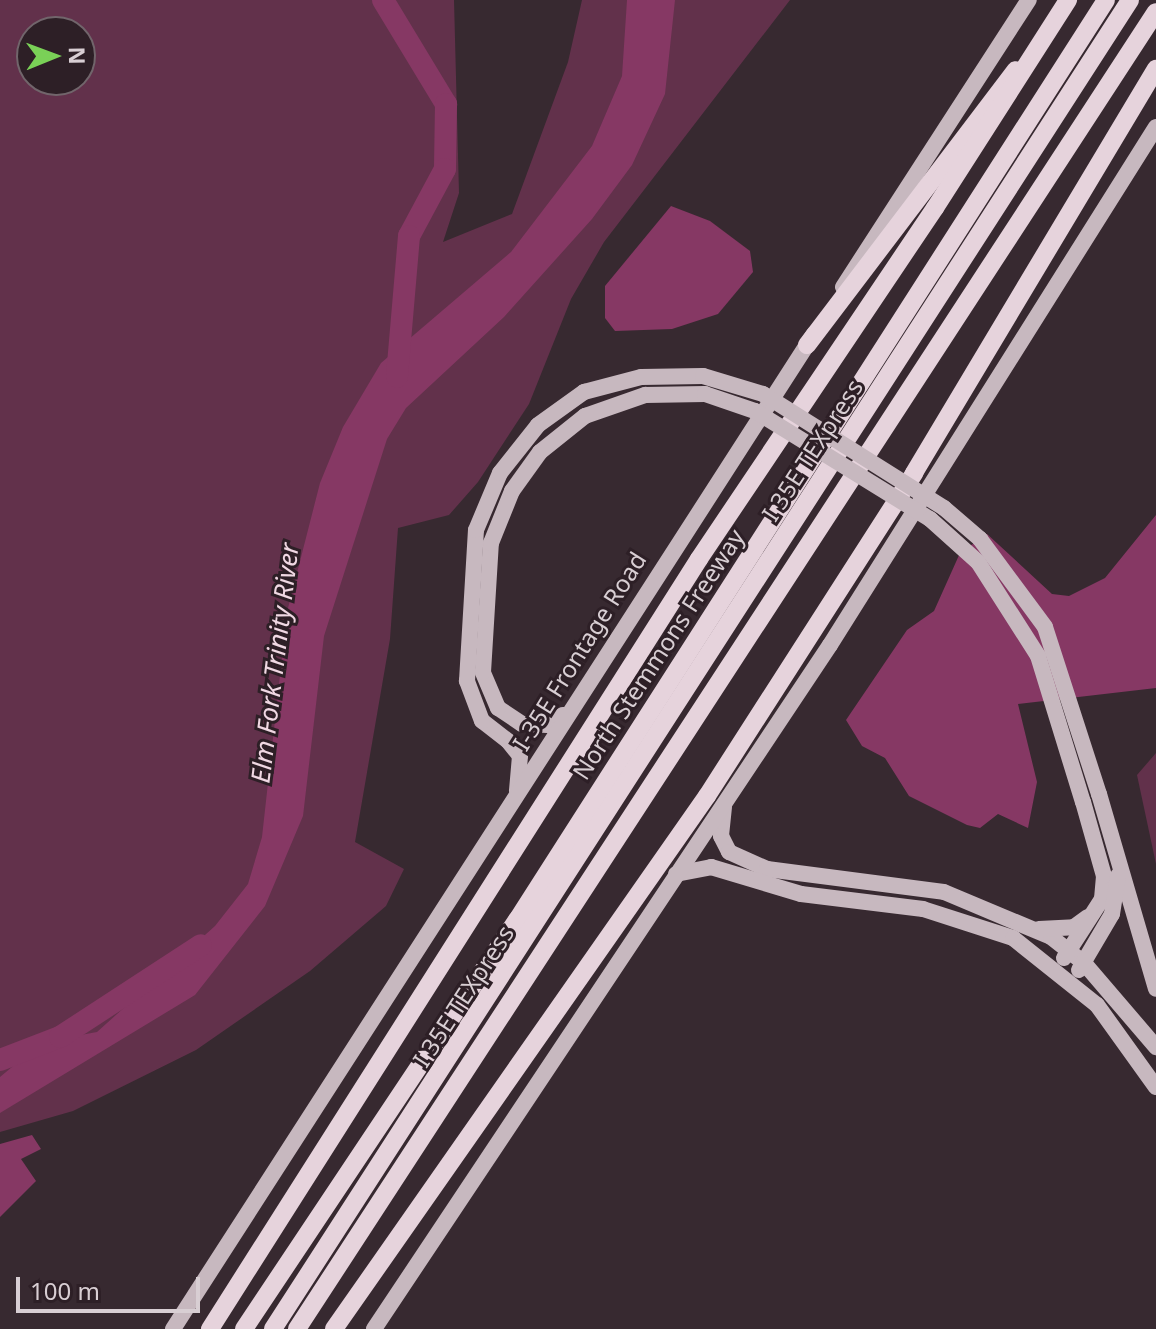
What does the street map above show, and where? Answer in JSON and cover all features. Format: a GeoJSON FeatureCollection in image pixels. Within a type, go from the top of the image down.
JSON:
{"type":"FeatureCollection","features":[{"type":"Feature","properties":{"kind":"highway"},"geometry":{"type":"LineString","coordinates":[[210,1329],[699,559],[935,208],[1068,0]]}},
{"type":"Feature","properties":{"kind":"highway"},"geometry":{"type":"LineString","coordinates":[[807,345],[1075,0]]}},
{"type":"Feature","properties":{"kind":"highway","name":"North Stemmons Freeway"},"geometry":{"type":"LineString","coordinates":[[244,1329],[631,740],[734,596],[1106,0]]}},
{"type":"Feature","properties":{"kind":"highway","name":"I 35E TEXpress"},"geometry":{"type":"LineString","coordinates":[[273,1329],[642,757],[734,596],[1130,0]]}},
{"type":"Feature","properties":{"kind":"highway"},"geometry":{"type":"LineString","coordinates":[[297,1329],[665,770],[1156,12]]}},
{"type":"Feature","properties":{"kind":"highway"},"geometry":{"type":"LineString","coordinates":[[334,1329],[707,796],[810,635],[1156,69]]}},
{"type":"Feature","properties":{"kind":"main road","name":"I-35E Frontage Road"},"geometry":{"type":"LineString","coordinates":[[173,1329],[515,800],[673,544],[807,345],[928,147],[1029,0]]}},
{"type":"Feature","properties":{"kind":"main road"},"geometry":{"type":"LineString","coordinates":[[374,1329],[830,645],[1156,127]]}},
{"type":"Feature","properties":{"kind":"main road"},"geometry":{"type":"LineString","coordinates":[[515,800],[521,765],[508,741],[482,721],[467,681],[476,530],[500,473],[538,425],[584,392],[641,377],[703,376],[763,394],[944,508],[980,539],[1045,627],[1099,794],[1156,989]]}},
{"type":"Feature","properties":{"kind":"main road"},"geometry":{"type":"LineString","coordinates":[[567,712],[548,725],[522,724],[498,708],[483,672],[491,543],[512,491],[540,452],[585,416],[645,395],[705,394],[755,411],[930,519],[978,562],[1038,656],[1104,876],[1099,903],[1070,952],[1056,967]]}},
{"type":"Feature","properties":{"kind":"main road"},"geometry":{"type":"LineString","coordinates":[[724,806],[721,836],[742,859],[854,882],[944,892],[1036,929],[1084,963],[1156,1047]]}},
{"type":"Feature","properties":{"kind":"main road"},"geometry":{"type":"LineString","coordinates":[[1071,981],[1112,914],[1117,855]]}},
{"type":"Feature","properties":{"kind":"main road"},"geometry":{"type":"LineString","coordinates":[[676,874],[711,867],[852,902],[974,922],[1056,967],[1071,981],[1156,1087]]}},
{"type":"Feature","properties":{"kind":"main road"},"geometry":{"type":"LineString","coordinates":[[852,902],[854,882]]}},
{"type":"Feature","properties":{"kind":"main road"},"geometry":{"type":"LineString","coordinates":[[1036,929],[1074,927],[1099,903]]}},
{"type":"Feature","properties":{"kind":"shaded area"},"geometry":{"type":"Polygon","coordinates":[[[0,0],[454,0],[459,193],[443,242],[512,214],[568,62],[582,0],[790,0],[604,242],[571,299],[529,404],[478,482],[449,515],[398,528],[390,639],[355,842],[404,869],[386,906],[310,971],[196,1050],[73,1111],[0,1132],[0,0]]]}},
{"type":"Feature","properties":{"kind":"shaded area"},"geometry":{"type":"Polygon","coordinates":[[[627,0],[675,0],[665,94],[632,165],[592,219],[504,317],[406,408],[387,439],[324,636],[303,816],[265,906],[195,995],[0,1113],[0,1077],[42,1042],[97,1032],[215,926],[248,884],[262,837],[287,612],[320,483],[343,427],[381,363],[511,252],[592,146],[622,76],[627,0]]]}},
{"type":"Feature","properties":{"kind":"shaded area"},"geometry":{"type":"Polygon","coordinates":[[[671,206],[710,221],[750,251],[753,272],[718,314],[672,329],[615,331],[605,318],[605,286],[671,206]]]}},
{"type":"Feature","properties":{"kind":"shaded area"},"geometry":{"type":"Polygon","coordinates":[[[1156,515],[1156,688],[1018,704],[1037,782],[1028,828],[998,814],[980,828],[967,825],[909,796],[885,758],[862,746],[846,720],[907,630],[934,611],[960,553],[987,534],[1052,594],[1069,596],[1105,578],[1156,515]]]}},
{"type":"Feature","properties":{"kind":"shaded area"},"geometry":{"type":"Polygon","coordinates":[[[1156,753],[1156,864],[1137,775],[1156,753]]]}},
{"type":"Feature","properties":{"kind":"shaded area"},"geometry":{"type":"Polygon","coordinates":[[[32,1135],[41,1149],[21,1159],[36,1181],[0,1217],[0,1144],[32,1135]]]}},
{"type":"Feature","properties":{"kind":"waterway"},"geometry":{"type":"LineString","coordinates":[[383,0],[446,104],[445,169],[409,236],[397,376]]}},
{"type":"Feature","properties":{"kind":"waterway","name":"Elm Fork Trinity River"},"geometry":{"type":"LineString","coordinates":[[0,1060],[60,1037],[201,945]]}}]}
